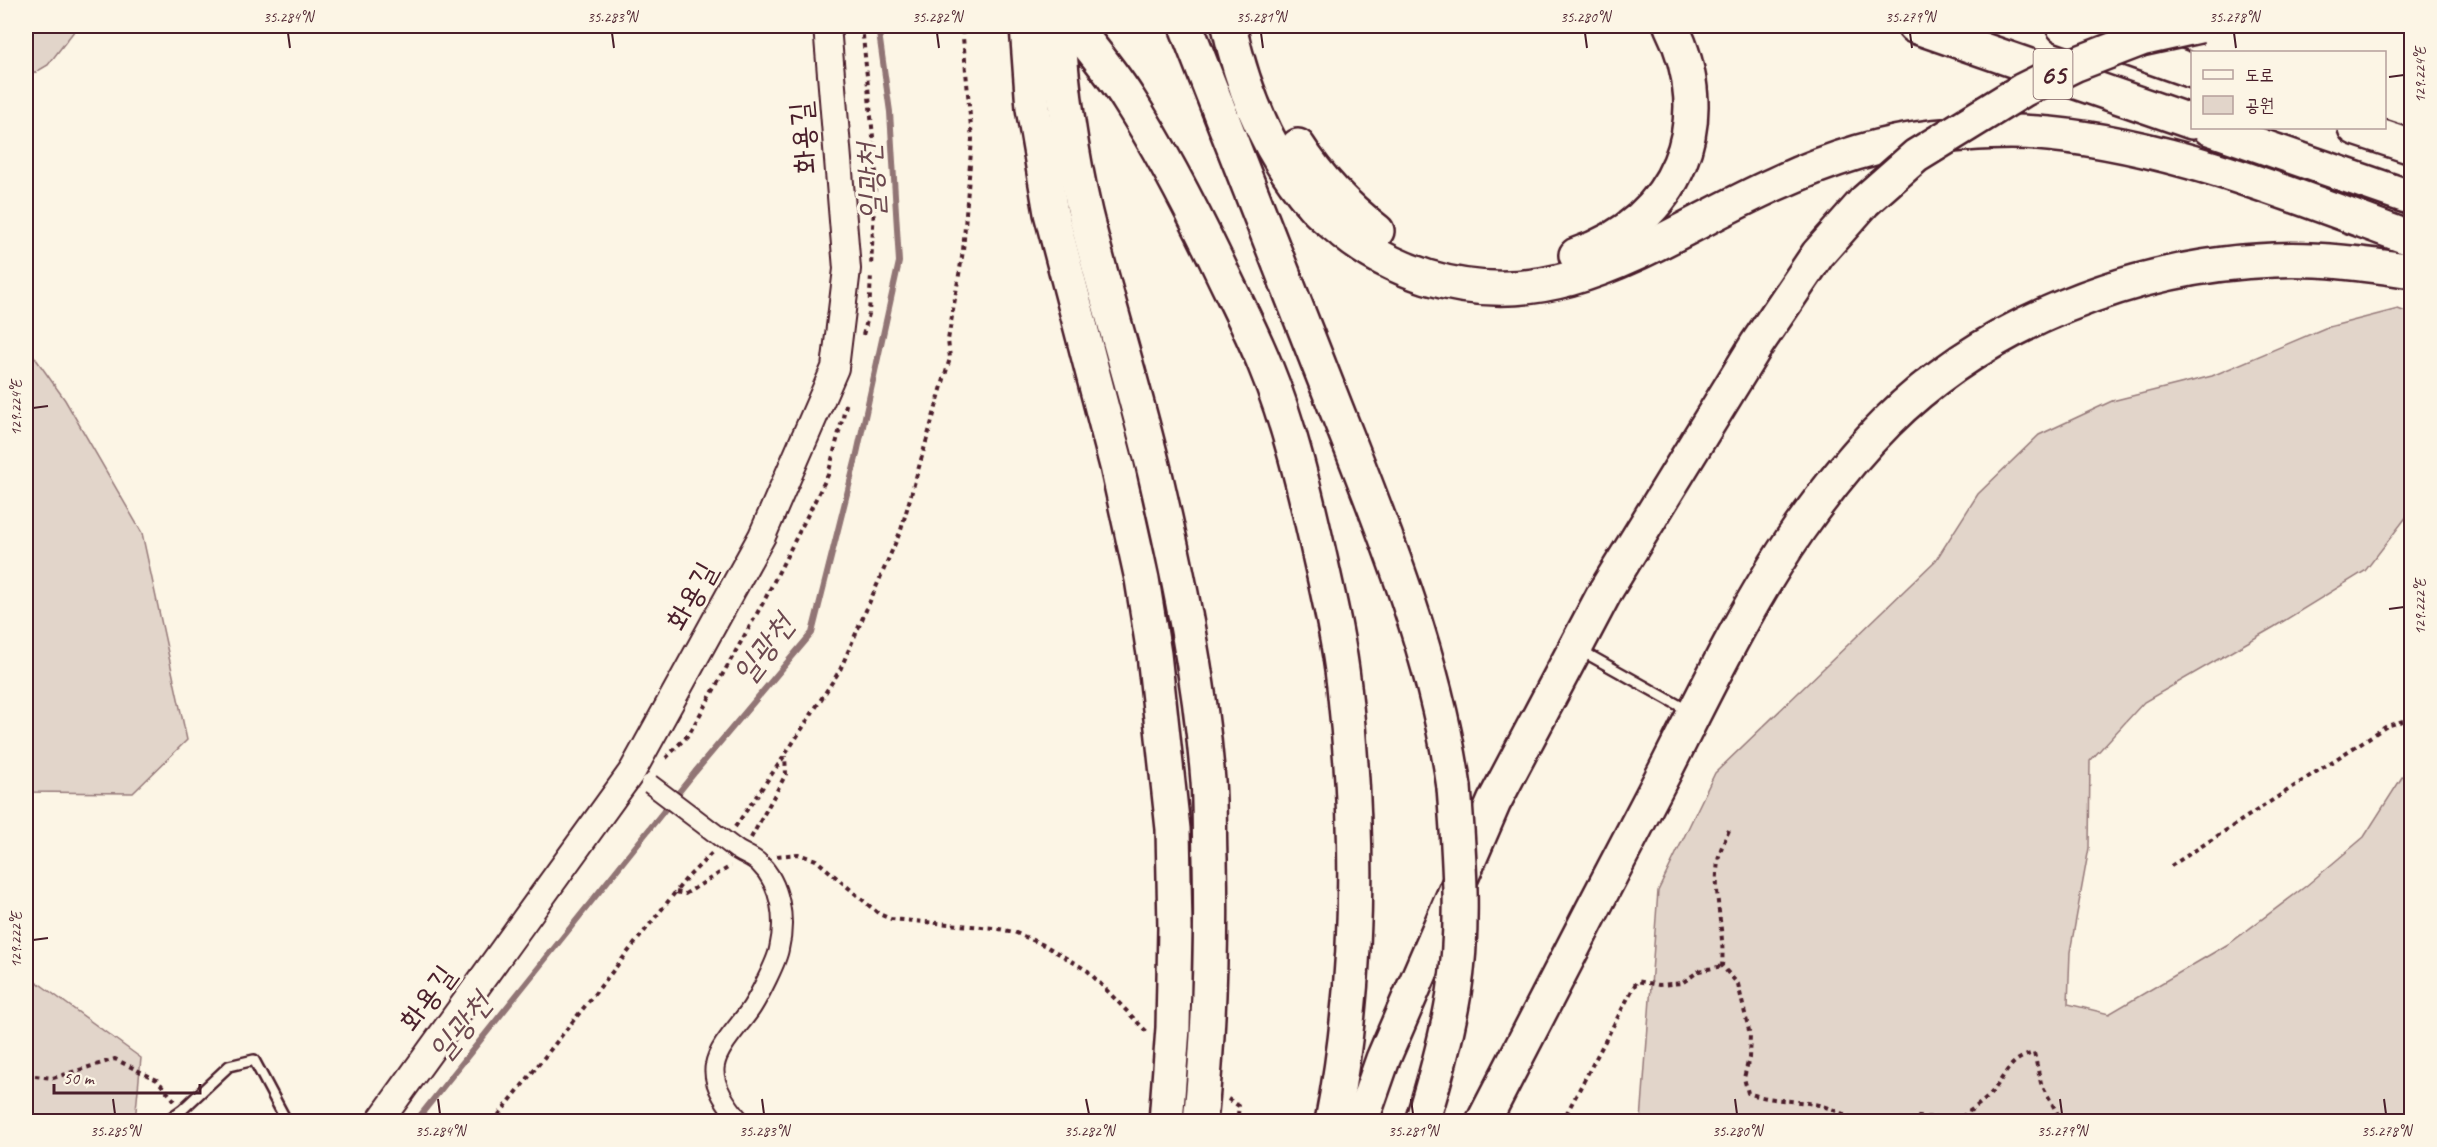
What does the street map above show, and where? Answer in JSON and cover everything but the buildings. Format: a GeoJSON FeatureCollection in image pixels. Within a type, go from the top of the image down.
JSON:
{"type":"FeatureCollection","features":[{"type":"Feature","properties":{"kind":"highway"},"geometry":{"type":"LineString","coordinates":[[1027,26],[1033,108],[1051,213],[1117,466],[1142,579],[1154,654],[1173,840],[1175,927],[1173,1016],[1166,1122]]}},
{"type":"Feature","properties":{"kind":"highway"},"geometry":{"type":"LineString","coordinates":[[1058,26],[1070,141],[1085,211],[1155,476],[1180,587],[1197,681],[1208,782],[1210,897],[1208,1014],[1200,1122]]}},
{"type":"Feature","properties":{"kind":"highway"},"geometry":{"type":"LineString","coordinates":[[1074,26],[1128,98],[1174,175],[1265,366],[1289,436],[1309,506],[1329,597],[1344,684],[1351,764],[1355,880],[1350,977],[1338,1089],[1332,1122]]}},
{"type":"Feature","properties":{"kind":"highway"},"geometry":{"type":"LineString","coordinates":[[1186,26],[1348,439],[1398,575],[1434,684],[1448,745],[1454,788],[1460,887],[1460,933],[1454,993],[1442,1049],[1422,1122]]}},
{"type":"Feature","properties":{"kind":"highway"},"geometry":{"type":"LineString","coordinates":[[1230,26],[1237,60],[1269,143],[1313,206],[1361,248],[1406,270],[1449,284],[1489,290],[1530,288],[1563,282],[1596,271],[1773,184],[1822,163],[1874,147],[1929,137],[2004,132],[2047,133],[2102,141],[2169,157],[2234,176],[2412,239]]}},
{"type":"Feature","properties":{"kind":"highway"},"geometry":{"type":"LineString","coordinates":[[1249,26],[1254,55],[1278,116],[1313,170],[1357,215],[1391,242],[1426,259],[1460,269],[1493,271],[1560,261],[1594,249],[1620,235],[1644,216],[1662,195],[1676,174],[1690,131],[1689,77],[1681,47],[1671,26]]}},
{"type":"Feature","properties":{"kind":"highway","name":"65"},"geometry":{"type":"LineString","coordinates":[[1914,26],[2191,121]]}},
{"type":"Feature","properties":{"kind":"highway","name":"65"},"geometry":{"type":"LineString","coordinates":[[2063,26],[2191,70]]}},
{"type":"Feature","properties":{"kind":"highway"},"geometry":{"type":"LineString","coordinates":[[1361,1122],[1383,1059],[1494,802],[1606,590],[1757,344],[1818,254],[1865,201],[1916,156],[2023,90],[2076,64],[2141,39],[2200,26]]}},
{"type":"Feature","properties":{"kind":"highway"},"geometry":{"type":"LineString","coordinates":[[2212,129],[2412,198]]}},
{"type":"Feature","properties":{"kind":"highway"},"geometry":{"type":"LineString","coordinates":[[2358,129],[2412,147]]}},
{"type":"Feature","properties":{"kind":"highway"},"geometry":{"type":"LineString","coordinates":[[1483,1122],[1738,629],[1798,531],[1845,468],[1888,421],[1936,380],[1984,348],[2040,317],[2091,295],[2136,280],[2221,264],[2275,260],[2326,260],[2412,271]]}},
{"type":"Feature","properties":{"kind":"main road","name":"화용길"},"geometry":{"type":"LineString","coordinates":[[379,1122],[641,777],[762,536],[836,369],[847,268],[827,26]]}},
{"type":"Feature","properties":{"kind":"street"},"geometry":{"type":"LineString","coordinates":[[641,777],[741,850],[774,880],[782,917],[779,950],[752,1008],[737,1024],[715,1064],[715,1077],[728,1107],[741,1122]]}},
{"type":"Feature","properties":{"kind":"lane"},"geometry":{"type":"LineString","coordinates":[[1576,648],[1694,714]]}},
{"type":"Feature","properties":{"kind":"lane"},"geometry":{"type":"LineString","coordinates":[[165,1122],[182,1110],[229,1066],[254,1060],[287,1122]]}},
{"type":"Feature","properties":{"kind":"path"},"geometry":{"type":"LineString","coordinates":[[741,850],[785,755],[840,670],[901,530],[950,358],[948,340],[963,251],[972,139],[962,26]]}},
{"type":"Feature","properties":{"kind":"path"},"geometry":{"type":"LineString","coordinates":[[2171,866],[2387,726],[2412,718]]}},
{"type":"Feature","properties":{"kind":"path"},"geometry":{"type":"LineString","coordinates":[[676,892],[685,894],[729,867],[786,774],[785,755]]}},
{"type":"Feature","properties":{"kind":"path"},"geometry":{"type":"LineString","coordinates":[[1729,830],[1718,859],[1719,920],[1724,949],[1722,966],[1738,984],[1750,1035],[1749,1058],[1744,1078],[1748,1093],[1765,1099],[1816,1104],[1864,1122]]}},
{"type":"Feature","properties":{"kind":"path"},"geometry":{"type":"LineString","coordinates":[[741,850],[798,854],[816,860],[879,914],[891,919],[994,928],[1014,932],[1088,971],[1155,1040]]}},
{"type":"Feature","properties":{"kind":"path"},"geometry":{"type":"LineString","coordinates":[[493,1122],[685,880],[713,852]]}},
{"type":"Feature","properties":{"kind":"path"},"geometry":{"type":"LineString","coordinates":[[1562,1122],[1636,981],[1659,985],[1682,983],[1699,971],[1722,966]]}},
{"type":"Feature","properties":{"kind":"path"},"geometry":{"type":"LineString","coordinates":[[1900,1122],[1919,1117],[1959,1119],[1992,1092],[2009,1067],[2021,1056],[2034,1053],[2041,1083],[2062,1122]]}},
{"type":"Feature","properties":{"kind":"path"},"geometry":{"type":"LineString","coordinates":[[26,1075],[53,1078],[115,1059],[157,1080],[182,1110]]}},
{"type":"Feature","properties":{"kind":"path"},"geometry":{"type":"LineString","coordinates":[[1228,1099],[1239,1106],[1237,1122]]}},
{"type":"Feature","properties":{"kind":"green space"},"geometry":{"type":"Polygon","coordinates":[[[26,26],[78,26],[48,65],[26,78],[26,26]]]}},
{"type":"Feature","properties":{"kind":"green space"},"geometry":{"type":"Polygon","coordinates":[[[2398,309],[2411,314],[2411,511],[2365,571],[2144,702],[2090,761],[2089,848],[2070,952],[2068,1004],[2109,1014],[2230,943],[2306,886],[2364,837],[2411,763],[2411,1121],[1641,1121],[1658,891],[1715,773],[1936,560],[1978,494],[2039,435],[2112,401],[2212,376],[2325,328],[2398,309]]]}},
{"type":"Feature","properties":{"kind":"green space"},"geometry":{"type":"Polygon","coordinates":[[[26,345],[65,400],[142,533],[187,740],[133,793],[26,792],[26,345]]]}},
{"type":"Feature","properties":{"kind":"green space"},"geometry":{"type":"Polygon","coordinates":[[[26,974],[141,1058],[135,1121],[26,1121],[26,974]]]}},
{"type":"Feature","properties":{"kind":"waterway","name":"일광천"},"geometry":{"type":"LineString","coordinates":[[415,1122],[695,772],[812,633],[856,458],[899,262],[890,112],[878,26]]}}]}
